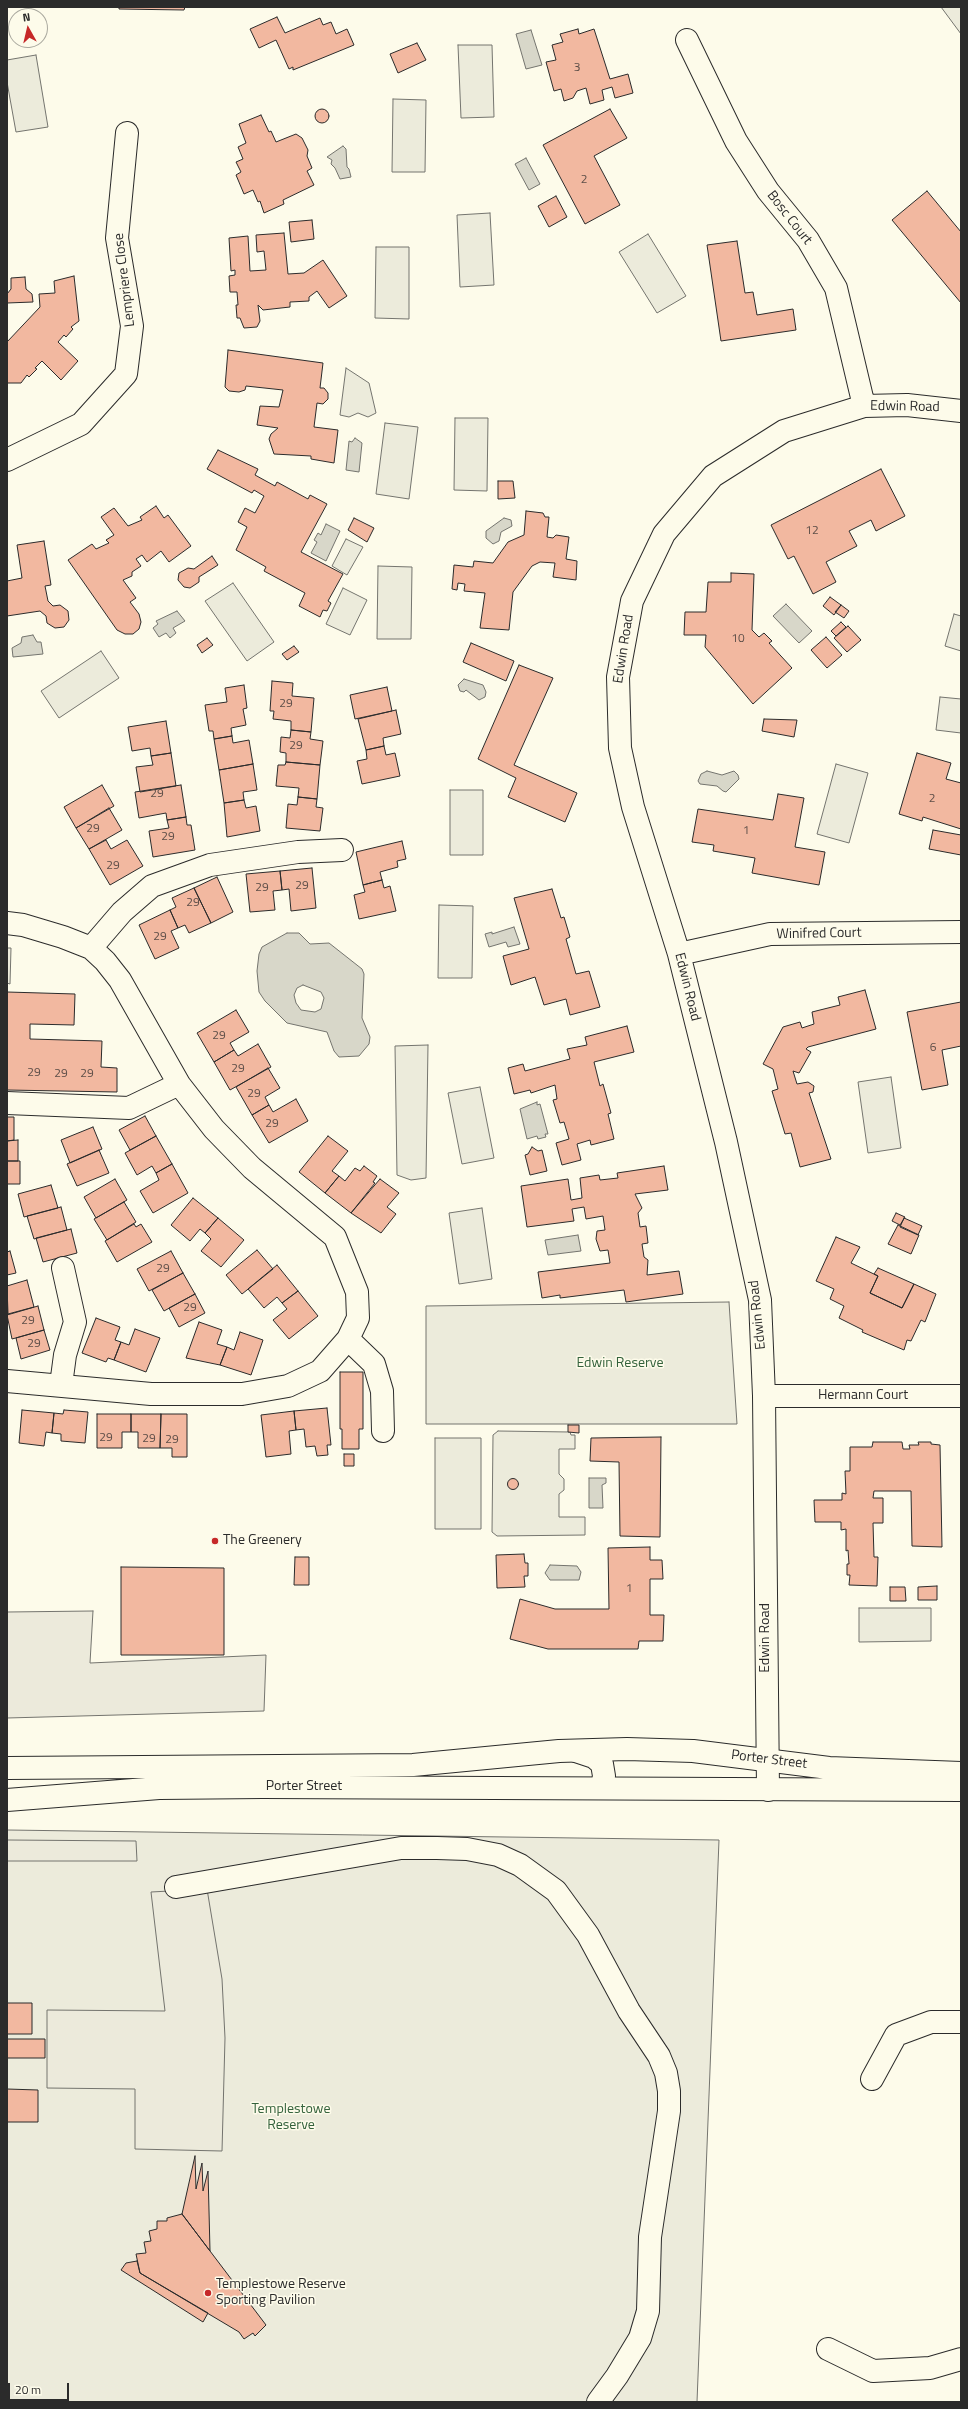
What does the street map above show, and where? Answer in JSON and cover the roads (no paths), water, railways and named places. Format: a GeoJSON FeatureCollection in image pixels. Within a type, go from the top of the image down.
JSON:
{"type":"FeatureCollection","features":[{"type":"Feature","properties":{"kind":"street","name":"Bosc Court"},"geometry":{"type":"LineString","coordinates":[[687,40],[736,141],[768,191],[808,240],[836,288],[864,406]]}},
{"type":"Feature","properties":{"kind":"street","name":"Lempriere Close"},"geometry":{"type":"LineString","coordinates":[[7,460],[81,424],[126,374],[132,326],[118,238],[127,133]]}},
{"type":"Feature","properties":{"kind":"street","name":"Edwin Road"},"geometry":{"type":"LineString","coordinates":[[768,1790],[764,1396],[760,1300],[726,1142],[679,954],[633,807],[620,748],[618,677],[632,601],[664,534],[713,476],[784,432],[864,406],[907,405],[961,411]]}},
{"type":"Feature","properties":{"kind":"street"},"geometry":{"type":"LineString","coordinates":[[91,948],[122,912],[152,886],[210,865],[298,852],[342,850]]}},
{"type":"Feature","properties":{"kind":"street"},"geometry":{"type":"LineString","coordinates":[[7,923],[50,933],[91,948],[120,980],[179,1084],[214,1129],[252,1168],[334,1237],[357,1292],[358,1318],[348,1339],[320,1371],[288,1386],[242,1394],[152,1394],[7,1381]]}},
{"type":"Feature","properties":{"kind":"street","name":"Winifred Court"},"geometry":{"type":"LineString","coordinates":[[679,954],[770,934],[961,932]]}},
{"type":"Feature","properties":{"kind":"street"},"geometry":{"type":"LineString","coordinates":[[7,1102],[129,1108],[179,1084]]}},
{"type":"Feature","properties":{"kind":"street"},"geometry":{"type":"LineString","coordinates":[[61,1385],[65,1356],[75,1322],[63,1268]]}},
{"type":"Feature","properties":{"kind":"street"},"geometry":{"type":"LineString","coordinates":[[348,1339],[374,1364],[382,1391],[383,1431]]}},
{"type":"Feature","properties":{"kind":"street","name":"Hermann Court"},"geometry":{"type":"LineString","coordinates":[[764,1396],[961,1396]]}},
{"type":"Feature","properties":{"kind":"street","name":"Porter Street"},"geometry":{"type":"LineString","coordinates":[[7,1768],[413,1765],[576,1751],[627,1749],[693,1751],[768,1759],[829,1768],[961,1773]]}},
{"type":"Feature","properties":{"kind":"street","name":"Porter Street"},"geometry":{"type":"LineString","coordinates":[[576,1751],[594,1757],[602,1764],[604,1776],[602,1787]]}},
{"type":"Feature","properties":{"kind":"street","name":"Porter Street"},"geometry":{"type":"LineString","coordinates":[[7,1800],[159,1788],[602,1787],[768,1790],[961,1790]]}},
{"type":"Feature","properties":{"kind":"street"},"geometry":{"type":"LineString","coordinates":[[176,1887],[401,1848],[437,1848],[467,1849],[498,1855],[520,1865],[556,1891],[588,1935],[629,2011],[659,2056],[666,2073],[669,2091],[670,2111],[650,2237],[648,2311],[640,2338],[617,2376],[598,2402]]}},
{"type":"Feature","properties":{"kind":"street"},"geometry":{"type":"LineString","coordinates":[[872,2080],[896,2035],[931,2022],[961,2022]]}},
{"type":"Feature","properties":{"kind":"street"},"geometry":{"type":"LineString","coordinates":[[828,2349],[873,2371],[930,2368],[961,2359]]}},
{"type":"Feature","properties":{"kind":"place","name":"The Greenery"},"geometry":{"type":"Point","coordinates":[215,1541]}},
{"type":"Feature","properties":{"kind":"place","name":"Templestowe Reserve Sporting Pavilion"},"geometry":{"type":"Point","coordinates":[208,2293]}},
{"type":"Feature","properties":{"kind":"park label","name":"Edwin Reserve"},"geometry":{"type":"Point","coordinates":[620,1364]}},
{"type":"Feature","properties":{"kind":"park label","name":"Templestowe Reserve"},"geometry":{"type":"Point","coordinates":[291,2118]}}]}
